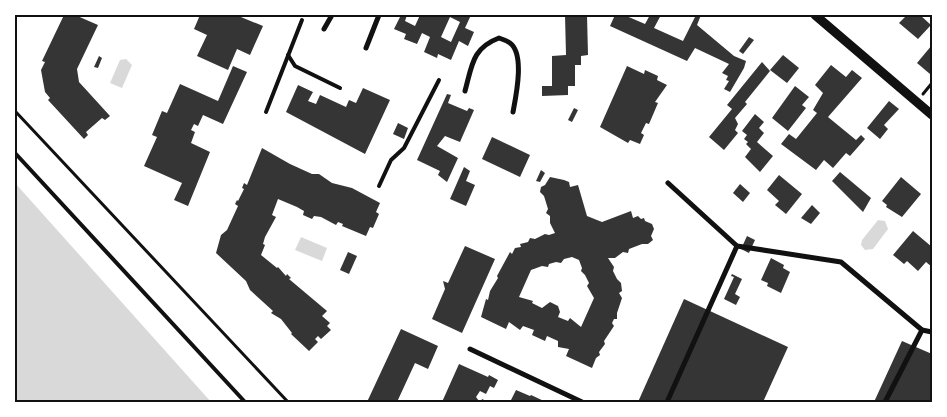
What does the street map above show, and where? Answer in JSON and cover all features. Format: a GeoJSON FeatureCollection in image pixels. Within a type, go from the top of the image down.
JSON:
{"type":"FeatureCollection","features":[{"type":"Feature","properties":{"kind":"street"},"geometry":{"type":"LineString","coordinates":[[324,29],[332,15]]}},
{"type":"Feature","properties":{"kind":"street"},"geometry":{"type":"LineString","coordinates":[[366,48],[379,15]]}},
{"type":"Feature","properties":{"kind":"street"},"geometry":{"type":"LineString","coordinates":[[815,15],[932,115]]}},
{"type":"Feature","properties":{"kind":"street"},"geometry":{"type":"LineString","coordinates":[[465,91],[475,56],[485,43],[498,38],[511,43],[517,55],[519,77],[514,112]]}},
{"type":"Feature","properties":{"kind":"street"},"geometry":{"type":"LineString","coordinates":[[668,183],[737,246],[842,262],[922,330],[932,332]]}},
{"type":"Feature","properties":{"kind":"street"},"geometry":{"type":"LineString","coordinates":[[667,402],[737,246]]}},
{"type":"Feature","properties":{"kind":"street"},"geometry":{"type":"LineString","coordinates":[[886,402],[922,330]]}},
{"type":"Feature","properties":{"kind":"street"},"geometry":{"type":"LineString","coordinates":[[470,349],[582,402]]}},
{"type":"Feature","properties":{"kind":"lane"},"geometry":{"type":"LineString","coordinates":[[266,112],[302,20]]}},
{"type":"Feature","properties":{"kind":"lane"},"geometry":{"type":"LineString","coordinates":[[288,55],[295,66],[340,88]]}},
{"type":"Feature","properties":{"kind":"lane"},"geometry":{"type":"LineString","coordinates":[[379,186],[391,160],[404,148],[439,80]]}},
{"type":"Feature","properties":{"kind":"lane"},"geometry":{"type":"LineString","coordinates":[[15,153],[245,402]]}},
{"type":"Feature","properties":{"kind":"path"},"geometry":{"type":"LineString","coordinates":[[15,111],[288,402]]}},
{"type":"Feature","properties":{"kind":"shaded area"},"geometry":{"type":"Polygon","coordinates":[[[126,59],[132,65],[122,88],[110,83],[120,60],[126,59]]]}},
{"type":"Feature","properties":{"kind":"shaded area"},"geometry":{"type":"Polygon","coordinates":[[[15,183],[211,402],[15,402],[15,183]]]}},
{"type":"Feature","properties":{"kind":"shaded area"},"geometry":{"type":"Polygon","coordinates":[[[878,220],[885,221],[888,229],[873,249],[865,250],[861,245],[862,240],[878,220]]]}},
{"type":"Feature","properties":{"kind":"shaded area"},"geometry":{"type":"Polygon","coordinates":[[[301,237],[327,248],[322,261],[295,250],[301,237]]]}},
{"type":"Feature","properties":{"kind":"building"},"geometry":{"type":"Polygon","coordinates":[[[64,15],[75,15],[98,25],[77,69],[79,82],[110,116],[105,120],[102,118],[86,132],[88,135],[84,139],[48,100],[50,98],[45,92],[41,70],[45,62],[42,61],[64,15]]]}},
{"type":"Feature","properties":{"kind":"building"},"geometry":{"type":"Polygon","coordinates":[[[200,15],[236,15],[263,26],[250,55],[237,49],[228,70],[197,56],[207,35],[194,29],[200,15]]]}},
{"type":"Feature","properties":{"kind":"building"},"geometry":{"type":"Polygon","coordinates":[[[401,15],[407,15],[405,21],[415,26],[420,15],[471,15],[465,28],[474,32],[468,46],[459,41],[451,60],[438,54],[437,58],[424,52],[430,37],[422,33],[417,44],[404,39],[406,34],[394,29],[401,15]],[[450,17],[441,37],[451,42],[460,22],[450,17]]]}},
{"type":"Feature","properties":{"kind":"building"},"geometry":{"type":"Polygon","coordinates":[[[565,15],[587,15],[588,55],[581,56],[581,65],[575,65],[575,86],[568,86],[568,95],[542,96],[542,86],[552,86],[552,56],[566,55],[565,15]]]}},
{"type":"Feature","properties":{"kind":"building"},"geometry":{"type":"Polygon","coordinates":[[[615,15],[624,15],[645,24],[650,15],[661,15],[654,28],[683,41],[696,15],[701,15],[697,25],[734,56],[746,61],[744,68],[730,92],[724,89],[729,81],[726,80],[728,76],[722,73],[729,64],[695,48],[687,61],[610,26],[615,15]]]}},
{"type":"Feature","properties":{"kind":"building"},"geometry":{"type":"Polygon","coordinates":[[[907,15],[920,15],[931,25],[918,39],[899,23],[907,15]]]}},
{"type":"Feature","properties":{"kind":"building"},"geometry":{"type":"Polygon","coordinates":[[[749,37],[754,40],[743,54],[739,51],[749,37]]]}},
{"type":"Feature","properties":{"kind":"building"},"geometry":{"type":"Polygon","coordinates":[[[932,45],[932,72],[930,74],[917,63],[932,45]]]}},
{"type":"Feature","properties":{"kind":"building"},"geometry":{"type":"Polygon","coordinates":[[[783,55],[799,68],[787,83],[770,70],[783,55]]]}},
{"type":"Feature","properties":{"kind":"building"},"geometry":{"type":"Polygon","coordinates":[[[99,56],[102,58],[98,68],[94,67],[99,56]]]}},
{"type":"Feature","properties":{"kind":"building"},"geometry":{"type":"Polygon","coordinates":[[[762,62],[770,71],[745,102],[747,104],[735,118],[738,124],[735,130],[738,133],[724,150],[709,137],[732,109],[727,105],[762,62]]]}},
{"type":"Feature","properties":{"kind":"building"},"geometry":{"type":"Polygon","coordinates":[[[831,65],[846,77],[852,70],[862,78],[828,117],[856,140],[861,135],[865,139],[850,156],[846,153],[833,168],[824,160],[816,170],[781,144],[789,134],[796,139],[817,113],[813,110],[823,93],[815,85],[831,65]]]}},
{"type":"Feature","properties":{"kind":"building"},"geometry":{"type":"Polygon","coordinates":[[[233,66],[247,72],[223,124],[203,115],[198,126],[194,124],[191,130],[195,132],[191,143],[210,152],[188,206],[174,200],[182,183],[144,166],[157,137],[152,135],[162,111],[167,113],[180,84],[218,101],[233,66]]]}},
{"type":"Feature","properties":{"kind":"building"},"geometry":{"type":"Polygon","coordinates":[[[627,66],[644,74],[645,70],[658,76],[657,80],[667,85],[655,102],[658,103],[649,124],[646,123],[641,133],[644,135],[640,144],[630,140],[628,143],[600,127],[627,66]]]}},
{"type":"Feature","properties":{"kind":"building"},"geometry":{"type":"Polygon","coordinates":[[[298,85],[313,92],[308,101],[316,104],[320,95],[346,107],[349,100],[356,103],[363,88],[390,100],[365,154],[286,112],[298,85]]]}},
{"type":"Feature","properties":{"kind":"building"},"geometry":{"type":"Polygon","coordinates":[[[795,86],[809,97],[802,105],[806,108],[788,131],[772,118],[795,86]]]}},
{"type":"Feature","properties":{"kind":"building"},"geometry":{"type":"Polygon","coordinates":[[[447,94],[451,95],[448,103],[467,111],[469,108],[474,110],[460,142],[445,136],[437,146],[458,158],[447,182],[438,175],[440,171],[417,160],[447,94]]]}},
{"type":"Feature","properties":{"kind":"building"},"geometry":{"type":"Polygon","coordinates":[[[889,101],[899,109],[884,125],[888,129],[880,139],[867,128],[889,101]]]}},
{"type":"Feature","properties":{"kind":"building"},"geometry":{"type":"Polygon","coordinates":[[[574,108],[578,110],[572,122],[568,120],[574,108]]]}},
{"type":"Feature","properties":{"kind":"building"},"geometry":{"type":"Polygon","coordinates":[[[755,114],[764,122],[759,128],[764,133],[757,142],[773,156],[760,172],[745,157],[751,149],[746,144],[748,142],[744,139],[747,135],[742,131],[755,114]]]}},
{"type":"Feature","properties":{"kind":"building"},"geometry":{"type":"Polygon","coordinates":[[[398,123],[408,128],[404,139],[393,134],[398,123]]]}},
{"type":"Feature","properties":{"kind":"building"},"geometry":{"type":"Polygon","coordinates":[[[492,137],[530,155],[520,177],[482,159],[492,137]]]}},
{"type":"Feature","properties":{"kind":"building"},"geometry":{"type":"Polygon","coordinates":[[[262,148],[290,164],[312,174],[319,174],[332,183],[352,188],[380,203],[376,212],[379,214],[373,228],[370,227],[366,236],[342,226],[343,224],[338,222],[336,225],[321,217],[314,216],[312,219],[303,215],[304,211],[278,199],[272,215],[276,217],[265,237],[263,244],[265,245],[261,255],[278,267],[286,276],[287,274],[291,278],[289,279],[327,311],[322,316],[330,323],[327,326],[331,330],[321,339],[318,336],[315,339],[318,342],[309,351],[291,334],[281,319],[271,313],[273,311],[250,290],[246,281],[216,253],[221,235],[227,230],[238,206],[235,204],[244,189],[242,188],[244,183],[247,185],[262,148]]]}},
{"type":"Feature","properties":{"kind":"building"},"geometry":{"type":"Polygon","coordinates":[[[464,167],[470,171],[466,181],[475,185],[466,206],[450,199],[464,167]]]}},
{"type":"Feature","properties":{"kind":"building"},"geometry":{"type":"Polygon","coordinates":[[[541,170],[545,173],[540,182],[536,181],[541,170]]]}},
{"type":"Feature","properties":{"kind":"building"},"geometry":{"type":"Polygon","coordinates":[[[840,172],[871,198],[863,212],[832,181],[840,172]]]}},
{"type":"Feature","properties":{"kind":"building"},"geometry":{"type":"Polygon","coordinates":[[[779,175],[802,194],[786,214],[775,205],[779,201],[767,190],[779,175]]]}},
{"type":"Feature","properties":{"kind":"building"},"geometry":{"type":"Polygon","coordinates":[[[550,177],[569,182],[570,187],[578,185],[587,216],[602,222],[631,211],[633,218],[638,216],[641,219],[644,218],[645,221],[652,224],[654,229],[651,236],[653,240],[648,244],[642,244],[629,249],[628,253],[623,252],[615,258],[608,258],[614,267],[613,271],[617,279],[621,283],[622,291],[619,293],[622,298],[617,319],[614,319],[612,323],[614,326],[604,341],[605,344],[592,368],[566,356],[569,349],[558,347],[558,341],[547,336],[545,341],[532,335],[534,330],[523,326],[520,330],[509,322],[506,329],[481,317],[486,299],[488,300],[490,291],[510,252],[512,254],[515,248],[521,247],[520,244],[528,242],[530,238],[535,239],[545,234],[555,233],[550,223],[550,216],[546,213],[548,209],[544,196],[540,192],[541,187],[545,185],[550,177]],[[572,257],[564,259],[561,263],[556,262],[549,264],[548,267],[542,266],[531,270],[519,297],[533,301],[532,303],[542,308],[550,302],[558,306],[560,312],[558,317],[568,321],[570,318],[581,327],[594,298],[587,286],[589,283],[581,271],[582,268],[579,260],[572,257]]]}},
{"type":"Feature","properties":{"kind":"building"},"geometry":{"type":"Polygon","coordinates":[[[901,177],[921,194],[902,217],[886,207],[887,205],[882,201],[901,177]]]}},
{"type":"Feature","properties":{"kind":"building"},"geometry":{"type":"Polygon","coordinates":[[[740,184],[750,193],[743,202],[733,193],[740,184]]]}},
{"type":"Feature","properties":{"kind":"building"},"geometry":{"type":"Polygon","coordinates":[[[812,205],[820,213],[811,224],[801,218],[812,205]]]}},
{"type":"Feature","properties":{"kind":"building"},"geometry":{"type":"Polygon","coordinates":[[[913,231],[932,247],[932,267],[926,262],[918,271],[907,261],[904,264],[893,255],[913,231]]]}},
{"type":"Feature","properties":{"kind":"building"},"geometry":{"type":"Polygon","coordinates":[[[747,236],[755,240],[749,253],[741,249],[747,236]]]}},
{"type":"Feature","properties":{"kind":"building"},"geometry":{"type":"Polygon","coordinates":[[[465,246],[495,259],[462,333],[432,319],[445,289],[443,281],[448,283],[465,246]]]}},
{"type":"Feature","properties":{"kind":"building"},"geometry":{"type":"Polygon","coordinates":[[[348,252],[357,256],[349,274],[340,270],[348,252]]]}},
{"type":"Feature","properties":{"kind":"building"},"geometry":{"type":"Polygon","coordinates":[[[771,258],[784,265],[783,268],[790,272],[781,293],[767,286],[768,283],[761,280],[771,258]]]}},
{"type":"Feature","properties":{"kind":"building"},"geometry":{"type":"Polygon","coordinates":[[[732,274],[742,279],[735,294],[740,297],[736,305],[724,299],[734,277],[731,276],[732,274]]]}},
{"type":"Feature","properties":{"kind":"building"},"geometry":{"type":"Polygon","coordinates":[[[684,299],[788,347],[763,402],[638,402],[684,299]]]}},
{"type":"Feature","properties":{"kind":"building"},"geometry":{"type":"Polygon","coordinates":[[[401,329],[438,346],[428,369],[415,363],[397,402],[367,402],[401,329]]]}},
{"type":"Feature","properties":{"kind":"building"},"geometry":{"type":"Polygon","coordinates":[[[902,341],[932,354],[932,402],[874,402],[902,341]]]}},
{"type":"Feature","properties":{"kind":"building"},"geometry":{"type":"Polygon","coordinates":[[[459,364],[498,380],[494,388],[490,386],[486,394],[480,391],[476,397],[479,401],[483,399],[485,402],[442,402],[459,364]]]}},
{"type":"Feature","properties":{"kind":"building"},"geometry":{"type":"Polygon","coordinates":[[[516,390],[531,395],[546,402],[510,402],[516,390]]]}}]}
